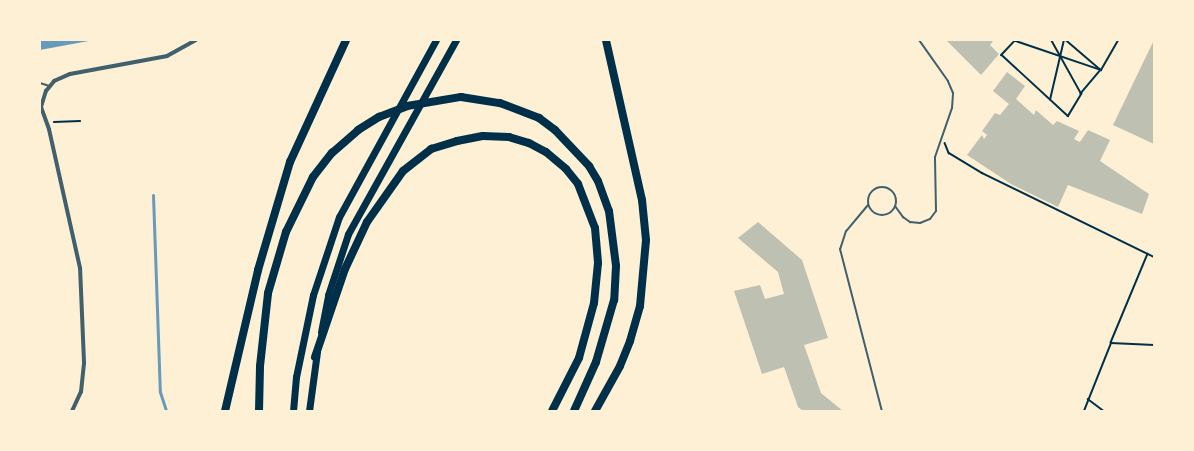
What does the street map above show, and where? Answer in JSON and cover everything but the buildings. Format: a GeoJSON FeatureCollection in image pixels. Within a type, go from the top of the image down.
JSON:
{"type":"FeatureCollection","features":[{"type":"Feature","properties":{"kind":"highway"},"geometry":{"type":"LineString","coordinates":[[225,411],[258,270],[290,162],[346,40]]}},
{"type":"Feature","properties":{"kind":"highway"},"geometry":{"type":"LineString","coordinates":[[293,411],[296,377],[313,294],[336,223],[351,191],[436,40]]}},
{"type":"Feature","properties":{"kind":"highway"},"geometry":{"type":"LineString","coordinates":[[309,411],[315,357],[328,295],[348,234],[456,40]]}},
{"type":"Feature","properties":{"kind":"highway"},"geometry":{"type":"LineString","coordinates":[[595,411],[620,366],[630,341],[640,306],[646,240],[642,200],[606,40]]}},
{"type":"Feature","properties":{"kind":"highway"},"geometry":{"type":"LineString","coordinates":[[259,411],[260,366],[268,293],[286,232],[313,177],[332,153],[358,130],[393,110],[442,99],[478,98],[520,110],[539,118],[559,134],[589,166],[598,181],[609,211],[616,266],[614,300],[596,362],[574,411]]}},
{"type":"Feature","properties":{"kind":"highway"},"geometry":{"type":"LineString","coordinates":[[315,357],[345,269],[367,222],[403,171],[431,150],[457,141],[483,136],[509,137],[534,146],[566,169],[578,184],[587,202],[595,228],[598,263],[594,303],[579,358],[552,411]]}},
{"type":"Feature","properties":{"kind":"street"},"geometry":{"type":"LineString","coordinates":[[71,411],[80,392],[84,362],[80,268],[46,122],[41,108],[50,86],[54,81],[70,74],[167,56],[196,40]]}},
{"type":"Feature","properties":{"kind":"lane"},"geometry":{"type":"LineString","coordinates":[[882,411],[840,249],[846,232],[868,205],[870,192],[883,187],[894,193],[895,206],[910,222],[920,223],[930,219],[936,211],[935,158],[939,139],[952,108],[953,93],[948,81],[919,40]]}},
{"type":"Feature","properties":{"kind":"lane"},"geometry":{"type":"LineString","coordinates":[[40,83],[50,86]]}},
{"type":"Feature","properties":{"kind":"lane"},"geometry":{"type":"LineString","coordinates":[[868,205],[872,212],[881,216],[889,213],[895,206]]}},
{"type":"Feature","properties":{"kind":"path"},"geometry":{"type":"LineString","coordinates":[[1102,70],[1016,40],[1002,55],[1068,116],[1081,94],[1102,70],[1118,40]]}},
{"type":"Feature","properties":{"kind":"path"},"geometry":{"type":"LineString","coordinates":[[1051,40],[1081,94]]}},
{"type":"Feature","properties":{"kind":"path"},"geometry":{"type":"LineString","coordinates":[[1050,100],[1065,40],[1102,70]]}},
{"type":"Feature","properties":{"kind":"path"},"geometry":{"type":"LineString","coordinates":[[46,122],[80,121]]}},
{"type":"Feature","properties":{"kind":"path"},"geometry":{"type":"LineString","coordinates":[[939,139],[945,143],[950,153],[982,173],[1154,257]]}},
{"type":"Feature","properties":{"kind":"path"},"geometry":{"type":"LineString","coordinates":[[1084,411],[1148,254]]}},
{"type":"Feature","properties":{"kind":"path"},"geometry":{"type":"LineString","coordinates":[[1112,343],[1154,345]]}},
{"type":"Feature","properties":{"kind":"path"},"geometry":{"type":"LineString","coordinates":[[1088,399],[1104,411]]}},
{"type":"Feature","properties":{"kind":"water"},"geometry":{"type":"Polygon","coordinates":[[[40,40],[94,40],[40,50],[40,40]]]}},
{"type":"Feature","properties":{"kind":"waterway"},"geometry":{"type":"LineString","coordinates":[[153,195],[160,392],[166,411]]}}]}
